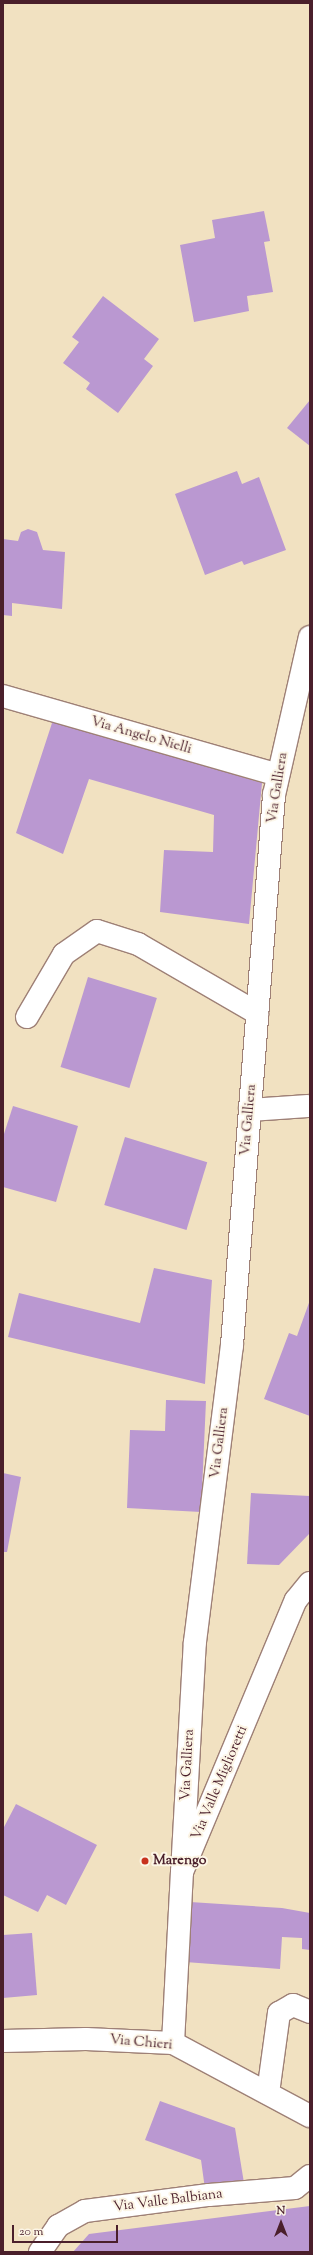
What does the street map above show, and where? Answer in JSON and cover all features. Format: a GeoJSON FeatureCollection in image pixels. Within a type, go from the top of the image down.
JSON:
{"type":"FeatureCollection","features":[{"type":"Feature","properties":{"kind":"street","name":"Via Galliera"},"geometry":{"type":"LineString","coordinates":[[182,1872],[194,1642],[232,1345],[274,795],[310,637]]}},
{"type":"Feature","properties":{"kind":"street","name":"Via Angelo Nielli"},"geometry":{"type":"LineString","coordinates":[[3,696],[278,775]]}},
{"type":"Feature","properties":{"kind":"street"},"geometry":{"type":"LineString","coordinates":[[27,1017],[64,954],[97,931],[138,944],[257,1013]]}},
{"type":"Feature","properties":{"kind":"street"},"geometry":{"type":"LineString","coordinates":[[250,1110],[308,1106]]}},
{"type":"Feature","properties":{"kind":"street","name":"Via Valle Miglioretti"},"geometry":{"type":"LineString","coordinates":[[173,2043],[182,1872],[296,1600],[310,1583]]}},
{"type":"Feature","properties":{"kind":"street"},"geometry":{"type":"LineString","coordinates":[[268,2093],[280,2013],[293,2005],[310,2012]]}},
{"type":"Feature","properties":{"kind":"street","name":"Via Chieri"},"geometry":{"type":"LineString","coordinates":[[3,2041],[86,2039],[173,2043],[310,2116]]}},
{"type":"Feature","properties":{"kind":"street","name":"Via Valle Balbiana"},"geometry":{"type":"LineString","coordinates":[[40,2252],[58,2226],[86,2211],[209,2195],[295,2188],[310,2176]]}},
{"type":"Feature","properties":{"kind":"building"},"geometry":{"type":"Polygon","coordinates":[[[264,211],[270,241],[264,242],[273,292],[247,296],[249,311],[194,322],[180,245],[215,238],[212,220],[264,211]]]}},
{"type":"Feature","properties":{"kind":"building"},"geometry":{"type":"Polygon","coordinates":[[[103,296],[159,339],[144,359],[153,366],[118,413],[86,389],[90,383],[63,363],[79,342],[72,337],[103,296]]]}},
{"type":"Feature","properties":{"kind":"building"},"geometry":{"type":"Polygon","coordinates":[[[310,400],[310,446],[287,428],[310,400]]]}},
{"type":"Feature","properties":{"kind":"building"},"geometry":{"type":"Polygon","coordinates":[[[237,471],[242,484],[259,477],[286,550],[244,565],[242,561],[205,575],[175,494],[237,471]]]}},
{"type":"Feature","properties":{"kind":"building"},"geometry":{"type":"Polygon","coordinates":[[[28,529],[37,532],[43,550],[65,552],[62,609],[12,603],[12,616],[3,615],[3,539],[18,541],[21,532],[28,529]]]}},
{"type":"Feature","properties":{"kind":"building"},"geometry":{"type":"Polygon","coordinates":[[[53,720],[262,783],[249,924],[160,912],[164,850],[213,852],[214,815],[89,779],[63,854],[16,833],[53,720]]]}},
{"type":"Feature","properties":{"kind":"building"},"geometry":{"type":"Polygon","coordinates":[[[88,977],[157,998],[129,1088],[61,1067],[88,977]]]}},
{"type":"Feature","properties":{"kind":"building"},"geometry":{"type":"Polygon","coordinates":[[[13,1106],[78,1126],[56,1202],[3,1187],[3,1137],[13,1106]]]}},
{"type":"Feature","properties":{"kind":"building"},"geometry":{"type":"Polygon","coordinates":[[[125,1137],[207,1162],[186,1230],[104,1205],[125,1137]]]}},
{"type":"Feature","properties":{"kind":"building"},"geometry":{"type":"Polygon","coordinates":[[[154,1268],[212,1280],[205,1384],[8,1337],[19,1293],[140,1323],[154,1268]]]}},
{"type":"Feature","properties":{"kind":"building"},"geometry":{"type":"Polygon","coordinates":[[[310,1300],[310,1416],[264,1399],[289,1333],[297,1336],[310,1300]]]}},
{"type":"Feature","properties":{"kind":"building"},"geometry":{"type":"Polygon","coordinates":[[[166,1400],[206,1401],[201,1512],[127,1508],[130,1430],[165,1431],[166,1400]]]}},
{"type":"Feature","properties":{"kind":"building"},"geometry":{"type":"Polygon","coordinates":[[[3,1473],[21,1477],[7,1552],[3,1552],[3,1473]]]}},
{"type":"Feature","properties":{"kind":"building"},"geometry":{"type":"Polygon","coordinates":[[[251,1493],[310,1496],[310,1533],[279,1565],[247,1564],[251,1493]]]}},
{"type":"Feature","properties":{"kind":"building"},"geometry":{"type":"Polygon","coordinates":[[[16,1804],[97,1845],[66,1905],[47,1895],[38,1912],[3,1895],[3,1829],[16,1804]]]}},
{"type":"Feature","properties":{"kind":"building"},"geometry":{"type":"Polygon","coordinates":[[[190,1902],[282,1908],[310,1913],[310,1950],[302,1949],[302,1938],[282,1937],[280,1969],[185,1962],[190,1902]]]}},
{"type":"Feature","properties":{"kind":"building"},"geometry":{"type":"Polygon","coordinates":[[[32,1933],[37,1995],[3,1998],[3,1935],[32,1933]]]}},
{"type":"Feature","properties":{"kind":"building"},"geometry":{"type":"Polygon","coordinates":[[[160,2101],[235,2128],[244,2183],[205,2189],[201,2160],[145,2140],[160,2101]]]}},
{"type":"Feature","properties":{"kind":"building"},"geometry":{"type":"Polygon","coordinates":[[[310,2206],[310,2252],[73,2252],[89,2234],[310,2206]]]}},
{"type":"Feature","properties":{"kind":"place","name":"Marengo"},"geometry":{"type":"Point","coordinates":[145,1861]}}]}
